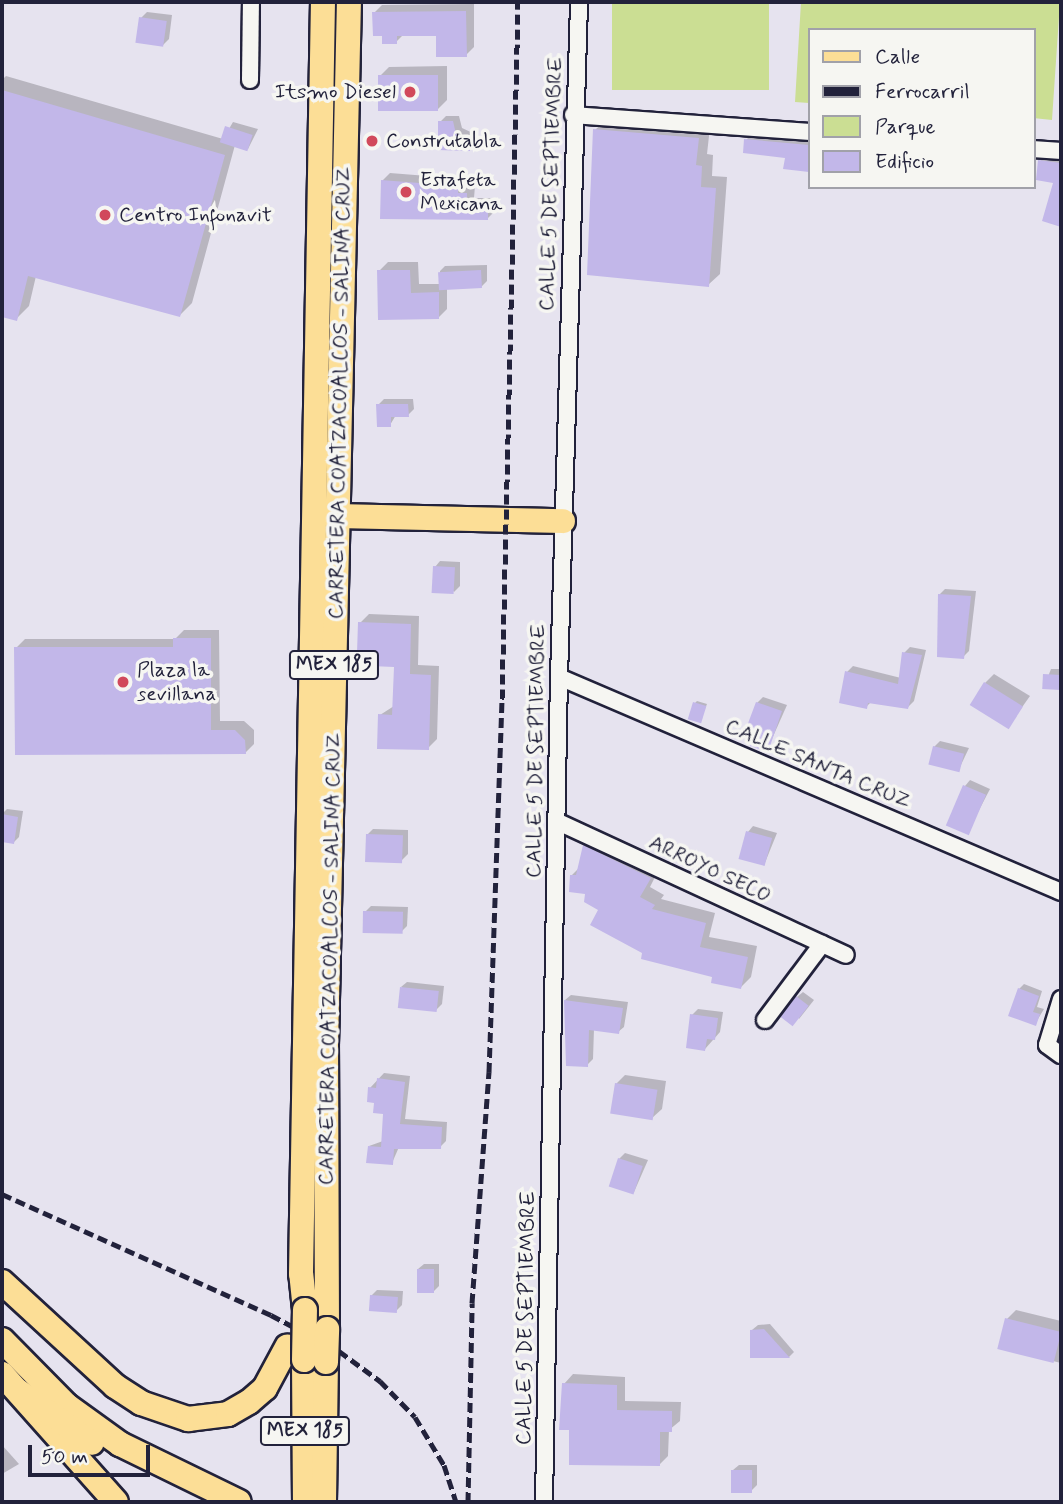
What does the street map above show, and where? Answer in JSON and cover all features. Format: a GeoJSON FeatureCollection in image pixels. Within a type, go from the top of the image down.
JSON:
{"type":"FeatureCollection","features":[{"type":"Feature","properties":{"kind":"main road","name":"MEX 185"},"geometry":{"type":"LineString","coordinates":[[323,2],[301,1274],[297,1310],[306,1356],[324,1502]]}},
{"type":"Feature","properties":{"kind":"main road","name":"CARRETERA COATZACOALCOS - SALINA CRUZ"},"geometry":{"type":"LineString","coordinates":[[306,1356],[327,1329],[326,1045],[349,2]]}},
{"type":"Feature","properties":{"kind":"main road"},"geometry":{"type":"LineString","coordinates":[[313,508],[337,516],[562,521]]}},
{"type":"Feature","properties":{"kind":"main road"},"geometry":{"type":"LineString","coordinates":[[2,1282],[115,1386],[141,1403],[188,1419],[228,1414],[249,1402],[306,1356]]}},
{"type":"Feature","properties":{"kind":"main road"},"geometry":{"type":"LineString","coordinates":[[2,1340],[66,1405],[120,1444],[239,1502]]}},
{"type":"Feature","properties":{"kind":"main road","name":"MEX 185"},"geometry":{"type":"LineString","coordinates":[[305,1502],[306,1356]]}},
{"type":"Feature","properties":{"kind":"main road"},"geometry":{"type":"LineString","coordinates":[[10,1383],[116,1502]]}},
{"type":"Feature","properties":{"kind":"main road"},"geometry":{"type":"LineString","coordinates":[[10,1383],[107,1453],[211,1502]]}},
{"type":"Feature","properties":{"kind":"street"},"geometry":{"type":"LineString","coordinates":[[250,80],[251,2]]}},
{"type":"Feature","properties":{"kind":"street","name":"CALLE 5 DE SEPTIEMBRE"},"geometry":{"type":"LineString","coordinates":[[544,1502],[562,521],[573,115],[579,2]]}},
{"type":"Feature","properties":{"kind":"street"},"geometry":{"type":"LineString","coordinates":[[573,115],[808,132]]}},
{"type":"Feature","properties":{"kind":"street"},"geometry":{"type":"LineString","coordinates":[[1035,149],[1061,151]]}},
{"type":"Feature","properties":{"kind":"street","name":"CALLE SANTA CRUZ"},"geometry":{"type":"LineString","coordinates":[[559,677],[1061,891]]}},
{"type":"Feature","properties":{"kind":"street","name":"ARROYO SECO"},"geometry":{"type":"LineString","coordinates":[[556,821],[846,955]]}},
{"type":"Feature","properties":{"kind":"street"},"geometry":{"type":"LineString","coordinates":[[765,1020],[822,944]]}},
{"type":"Feature","properties":{"kind":"street"},"geometry":{"type":"LineString","coordinates":[[1061,999],[1047,1045],[1061,1055]]}},
{"type":"Feature","properties":{"kind":"green space"},"geometry":{"type":"Polygon","coordinates":[[[612,2],[769,2],[769,90],[612,90],[612,2]]]}},
{"type":"Feature","properties":{"kind":"green space"},"geometry":{"type":"Polygon","coordinates":[[[801,2],[1060,2],[1052,120],[1035,118],[1035,28],[808,28],[808,103],[795,102],[801,2]]]}},
{"type":"Feature","properties":{"kind":"building"},"geometry":{"type":"Polygon","coordinates":[[[466,11],[467,57],[436,57],[436,36],[397,36],[397,44],[382,44],[382,36],[373,36],[372,12],[466,11]]]}},
{"type":"Feature","properties":{"kind":"building"},"geometry":{"type":"Polygon","coordinates":[[[139,17],[167,21],[163,47],[135,43],[139,17]]]}},
{"type":"Feature","properties":{"kind":"building"},"geometry":{"type":"Polygon","coordinates":[[[378,75],[438,75],[438,111],[378,111],[378,75]]]}},
{"type":"Feature","properties":{"kind":"building","name":"Centro Infonavit"},"geometry":{"type":"Polygon","coordinates":[[[2,90],[225,155],[180,317],[28,276],[17,321],[2,317],[2,90]]]}},
{"type":"Feature","properties":{"kind":"building"},"geometry":{"type":"Polygon","coordinates":[[[438,121],[453,121],[456,134],[470,140],[470,151],[438,150],[438,121]]]}},
{"type":"Feature","properties":{"kind":"building"},"geometry":{"type":"Polygon","coordinates":[[[225,126],[253,135],[247,151],[220,142],[225,126]]]}},
{"type":"Feature","properties":{"kind":"building"},"geometry":{"type":"Polygon","coordinates":[[[593,129],[699,138],[696,165],[702,166],[701,187],[716,188],[709,287],[587,275],[593,129]]]}},
{"type":"Feature","properties":{"kind":"building"},"geometry":{"type":"Polygon","coordinates":[[[744,139],[808,145],[808,172],[783,169],[785,158],[743,153],[744,139]]]}},
{"type":"Feature","properties":{"kind":"building"},"geometry":{"type":"Polygon","coordinates":[[[1038,160],[1061,163],[1061,227],[1042,221],[1053,183],[1036,180],[1038,160]]]}},
{"type":"Feature","properties":{"kind":"building","name":"Estafeta Mexicana"},"geometry":{"type":"Polygon","coordinates":[[[381,180],[458,186],[458,193],[467,193],[467,205],[488,205],[488,220],[380,219],[381,180]]]}},
{"type":"Feature","properties":{"kind":"building"},"geometry":{"type":"Polygon","coordinates":[[[377,270],[410,270],[411,293],[439,292],[439,319],[378,320],[377,270]]]}},
{"type":"Feature","properties":{"kind":"building"},"geometry":{"type":"Polygon","coordinates":[[[481,270],[482,288],[439,290],[438,272],[481,270]]]}},
{"type":"Feature","properties":{"kind":"building"},"geometry":{"type":"Polygon","coordinates":[[[376,404],[408,404],[409,417],[391,417],[391,427],[377,427],[376,404]]]}},
{"type":"Feature","properties":{"kind":"building"},"geometry":{"type":"Polygon","coordinates":[[[433,566],[455,567],[454,594],[432,593],[433,566]]]}},
{"type":"Feature","properties":{"kind":"building"},"geometry":{"type":"Polygon","coordinates":[[[938,594],[971,596],[964,659],[937,657],[938,594]]]}},
{"type":"Feature","properties":{"kind":"building"},"geometry":{"type":"Polygon","coordinates":[[[358,622],[411,624],[410,674],[431,675],[429,750],[377,749],[378,714],[392,715],[394,667],[371,666],[371,653],[357,653],[358,622]]]}},
{"type":"Feature","properties":{"kind":"building"},"geometry":{"type":"Polygon","coordinates":[[[173,638],[211,638],[211,730],[235,730],[245,740],[246,754],[15,755],[14,647],[173,647],[173,638]]]}},
{"type":"Feature","properties":{"kind":"building"},"geometry":{"type":"Polygon","coordinates":[[[902,652],[922,655],[908,709],[868,703],[867,709],[839,703],[845,671],[898,684],[902,652]]]}},
{"type":"Feature","properties":{"kind":"building"},"geometry":{"type":"Polygon","coordinates":[[[1043,674],[1061,675],[1060,690],[1042,689],[1043,674]]]}},
{"type":"Feature","properties":{"kind":"building"},"geometry":{"type":"Polygon","coordinates":[[[984,682],[1023,706],[1009,729],[970,705],[984,682]]]}},
{"type":"Feature","properties":{"kind":"building"},"geometry":{"type":"Polygon","coordinates":[[[693,702],[706,706],[701,723],[688,719],[693,702]]]}},
{"type":"Feature","properties":{"kind":"building"},"geometry":{"type":"Polygon","coordinates":[[[756,702],[782,711],[768,752],[750,746],[756,729],[747,726],[756,702]]]}},
{"type":"Feature","properties":{"kind":"building"},"geometry":{"type":"Polygon","coordinates":[[[933,746],[964,754],[959,772],[928,764],[933,746]]]}},
{"type":"Feature","properties":{"kind":"building"},"geometry":{"type":"Polygon","coordinates":[[[963,785],[986,795],[969,835],[946,826],[963,785]]]}},
{"type":"Feature","properties":{"kind":"building"},"geometry":{"type":"Polygon","coordinates":[[[2,814],[18,817],[14,844],[2,842],[2,814]]]}},
{"type":"Feature","properties":{"kind":"building"},"geometry":{"type":"Polygon","coordinates":[[[746,831],[772,838],[765,866],[738,859],[746,831]]]}},
{"type":"Feature","properties":{"kind":"building"},"geometry":{"type":"Polygon","coordinates":[[[366,834],[403,835],[402,863],[365,862],[366,834]]]}},
{"type":"Feature","properties":{"kind":"building"},"geometry":{"type":"Polygon","coordinates":[[[583,845],[651,878],[640,897],[655,905],[652,909],[706,923],[700,947],[748,957],[741,989],[711,983],[712,977],[641,959],[642,953],[590,925],[598,910],[584,902],[585,894],[569,892],[570,875],[576,875],[583,845]]]}},
{"type":"Feature","properties":{"kind":"building"},"geometry":{"type":"Polygon","coordinates":[[[363,911],[403,912],[403,934],[363,933],[363,911]]]}},
{"type":"Feature","properties":{"kind":"building"},"geometry":{"type":"Polygon","coordinates":[[[400,987],[439,991],[437,1012],[398,1008],[400,987]]]}},
{"type":"Feature","properties":{"kind":"building"},"geometry":{"type":"Polygon","coordinates":[[[1018,988],[1039,996],[1033,1012],[1040,1014],[1036,1026],[1008,1016],[1018,988]]]}},
{"type":"Feature","properties":{"kind":"building"},"geometry":{"type":"Polygon","coordinates":[[[796,996],[809,1006],[793,1026],[780,1016],[796,996]]]}},
{"type":"Feature","properties":{"kind":"building"},"geometry":{"type":"Polygon","coordinates":[[[564,1000],[623,1008],[619,1034],[589,1030],[588,1067],[566,1066],[564,1000]]]}},
{"type":"Feature","properties":{"kind":"building"},"geometry":{"type":"Polygon","coordinates":[[[690,1014],[718,1018],[715,1040],[707,1039],[705,1051],[686,1048],[690,1014]]]}},
{"type":"Feature","properties":{"kind":"building"},"geometry":{"type":"Polygon","coordinates":[[[377,1078],[405,1082],[400,1124],[442,1127],[441,1149],[394,1149],[393,1165],[366,1163],[368,1146],[381,1147],[383,1114],[373,1113],[374,1103],[367,1102],[368,1087],[376,1088],[377,1078]]]}},
{"type":"Feature","properties":{"kind":"building"},"geometry":{"type":"Polygon","coordinates":[[[615,1083],[657,1090],[653,1120],[610,1114],[615,1083]]]}},
{"type":"Feature","properties":{"kind":"building"},"geometry":{"type":"Polygon","coordinates":[[[618,1158],[643,1166],[633,1195],[609,1187],[618,1158]]]}},
{"type":"Feature","properties":{"kind":"building"},"geometry":{"type":"Polygon","coordinates":[[[417,1269],[434,1269],[434,1293],[417,1293],[417,1269]]]}},
{"type":"Feature","properties":{"kind":"building"},"geometry":{"type":"Polygon","coordinates":[[[370,1295],[398,1297],[397,1313],[369,1311],[370,1295]]]}},
{"type":"Feature","properties":{"kind":"building"},"geometry":{"type":"Polygon","coordinates":[[[1005,1318],[1061,1332],[1054,1363],[997,1349],[1005,1318]]]}},
{"type":"Feature","properties":{"kind":"building"},"geometry":{"type":"Polygon","coordinates":[[[764,1329],[790,1358],[750,1358],[750,1330],[764,1329]]]}},
{"type":"Feature","properties":{"kind":"building"},"geometry":{"type":"Polygon","coordinates":[[[562,1383],[617,1385],[617,1410],[672,1411],[672,1432],[660,1432],[660,1466],[569,1465],[569,1430],[559,1430],[562,1383]]]}},
{"type":"Feature","properties":{"kind":"building"},"geometry":{"type":"Polygon","coordinates":[[[731,1470],[752,1470],[752,1493],[731,1493],[731,1470]]]}},
{"type":"Feature","properties":{"kind":"railway"},"geometry":{"type":"LineString","coordinates":[[468,1502],[472,1303],[489,1072],[502,699],[518,2]]}},
{"type":"Feature","properties":{"kind":"railway"},"geometry":{"type":"LineString","coordinates":[[2,1194],[271,1315],[339,1351],[380,1381],[415,1417],[444,1465],[456,1502]]}},
{"type":"Feature","properties":{"kind":"place","name":"Itsmo Diesel"},"geometry":{"type":"Point","coordinates":[410,92]}},
{"type":"Feature","properties":{"kind":"place","name":"Construtabla"},"geometry":{"type":"Point","coordinates":[372,141]}},
{"type":"Feature","properties":{"kind":"place","name":"Estafeta Mexicana"},"geometry":{"type":"Point","coordinates":[406,192]}},
{"type":"Feature","properties":{"kind":"place","name":"Centro Infonavit"},"geometry":{"type":"Point","coordinates":[105,215]}},
{"type":"Feature","properties":{"kind":"place","name":"Plaza la sevillana"},"geometry":{"type":"Point","coordinates":[123,682]}}]}
